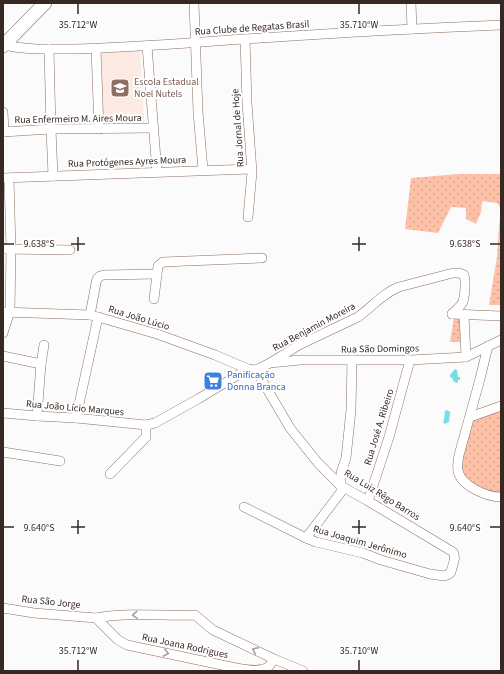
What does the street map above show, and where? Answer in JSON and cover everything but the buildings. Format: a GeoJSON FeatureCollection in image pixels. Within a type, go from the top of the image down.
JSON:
{"type":"FeatureCollection","features":[{"type":"Feature","properties":{"kind":"main road"},"geometry":{"type":"LineString","coordinates":[[3,46],[45,3]]}},
{"type":"Feature","properties":{"kind":"street"},"geometry":{"type":"LineString","coordinates":[[194,3],[198,112],[203,170]]}},
{"type":"Feature","properties":{"kind":"street"},"geometry":{"type":"LineString","coordinates":[[411,3],[412,29]]}},
{"type":"Feature","properties":{"kind":"street","name":"Rua Clube de Regatas Brasil"},"geometry":{"type":"LineString","coordinates":[[3,46],[14,48],[49,49],[147,46],[412,29],[501,25]]}},
{"type":"Feature","properties":{"kind":"street","name":"Rua Jornal de Hoje"},"geometry":{"type":"LineString","coordinates":[[245,39],[251,169],[248,217]]}},
{"type":"Feature","properties":{"kind":"street"},"geometry":{"type":"LineString","coordinates":[[147,46],[157,172]]}},
{"type":"Feature","properties":{"kind":"street"},"geometry":{"type":"LineString","coordinates":[[96,48],[100,129]]}},
{"type":"Feature","properties":{"kind":"street"},"geometry":{"type":"LineString","coordinates":[[49,49],[53,176]]}},
{"type":"Feature","properties":{"kind":"street"},"geometry":{"type":"LineString","coordinates":[[3,112],[3,132]]}},
{"type":"Feature","properties":{"kind":"street","name":"Rua Enfermeiro M. Aires Moura"},"geometry":{"type":"LineString","coordinates":[[3,132],[51,129],[153,128]]}},
{"type":"Feature","properties":{"kind":"street","name":"Rua Protógenes Ayres Moura"},"geometry":{"type":"LineString","coordinates":[[6,178],[251,169]]}},
{"type":"Feature","properties":{"kind":"street"},"geometry":{"type":"LineString","coordinates":[[3,332],[6,312],[6,178]]}},
{"type":"Feature","properties":{"kind":"street"},"geometry":{"type":"LineString","coordinates":[[7,249],[70,250]]}},
{"type":"Feature","properties":{"kind":"street"},"geometry":{"type":"LineString","coordinates":[[154,299],[158,266],[160,263],[165,261],[262,258]]}},
{"type":"Feature","properties":{"kind":"street","name":"Rua Benjamin Moreira"},"geometry":{"type":"LineString","coordinates":[[270,363],[299,345],[358,317],[392,289],[454,273],[464,275],[465,285],[463,303],[452,314],[464,315]]}},
{"type":"Feature","properties":{"kind":"street"},"geometry":{"type":"LineString","coordinates":[[76,418],[94,316],[97,279],[100,276],[111,274],[156,274]]}},
{"type":"Feature","properties":{"kind":"street","name":"Rua João Lúcio"},"geometry":{"type":"LineString","coordinates":[[6,312],[94,316],[157,334],[252,369]]}},
{"type":"Feature","properties":{"kind":"street"},"geometry":{"type":"LineString","coordinates":[[466,357],[464,315],[501,316]]}},
{"type":"Feature","properties":{"kind":"street","name":"Rua São Domingos"},"geometry":{"type":"LineString","coordinates":[[146,425],[155,423],[252,369],[270,363],[300,360],[410,360],[466,357],[501,340]]}},
{"type":"Feature","properties":{"kind":"street"},"geometry":{"type":"LineString","coordinates":[[37,416],[44,345]]}},
{"type":"Feature","properties":{"kind":"street"},"geometry":{"type":"LineString","coordinates":[[488,346],[457,464],[458,473],[467,484],[490,496],[501,497]]}},
{"type":"Feature","properties":{"kind":"street"},"geometry":{"type":"LineString","coordinates":[[3,356],[41,364]]}},
{"type":"Feature","properties":{"kind":"street"},"geometry":{"type":"LineString","coordinates":[[306,538],[342,492],[341,473],[346,458],[351,410],[352,360]]}},
{"type":"Feature","properties":{"kind":"street","name":"Rua José A. Ribeiro"},"geometry":{"type":"LineString","coordinates":[[368,500],[389,437],[410,360]]}},
{"type":"Feature","properties":{"kind":"street","name":"Rua Luiz Rêgo Barros"},"geometry":{"type":"LineString","coordinates":[[252,369],[290,428],[318,463],[341,486],[368,500],[453,552],[455,557],[451,572]]}},
{"type":"Feature","properties":{"kind":"street"},"geometry":{"type":"LineString","coordinates":[[470,417],[501,406]]}},
{"type":"Feature","properties":{"kind":"street","name":"Rua João Lício Marques"},"geometry":{"type":"LineString","coordinates":[[3,413],[146,425]]}},
{"type":"Feature","properties":{"kind":"street"},"geometry":{"type":"LineString","coordinates":[[110,474],[146,437],[146,425]]}},
{"type":"Feature","properties":{"kind":"street"},"geometry":{"type":"LineString","coordinates":[[3,452],[60,462]]}},
{"type":"Feature","properties":{"kind":"street","name":"Rua Joaquim Jerônimo"},"geometry":{"type":"LineString","coordinates":[[244,507],[316,542],[363,553],[381,560],[430,574],[447,576],[451,572]]}},
{"type":"Feature","properties":{"kind":"street","name":"Rua São Jorge"},"geometry":{"type":"LineString","coordinates":[[3,608],[34,613],[96,618],[106,616],[172,616],[195,614],[213,630],[303,671]]}},
{"type":"Feature","properties":{"kind":"street","name":"Rua Joana Rodrigues"},"geometry":{"type":"LineString","coordinates":[[96,618],[118,640],[127,645],[251,670],[267,668],[274,659]]}},
{"type":"Feature","properties":{"kind":"shaded area","name":"Escola Estadual Noel Nutels"},"geometry":{"type":"Polygon","coordinates":[[[140,51],[144,123],[100,125],[98,53],[140,51]]]}},
{"type":"Feature","properties":{"kind":"shaded area"},"geometry":{"type":"Polygon","coordinates":[[[459,174],[501,174],[501,208],[497,203],[482,201],[481,212],[476,224],[466,219],[466,208],[451,207],[438,233],[405,229],[411,178],[459,174]]]}},
{"type":"Feature","properties":{"kind":"shaded area"},"geometry":{"type":"Polygon","coordinates":[[[501,210],[501,305],[489,305],[497,257],[501,210]]]}},
{"type":"Feature","properties":{"kind":"shaded area"},"geometry":{"type":"Polygon","coordinates":[[[454,317],[461,317],[460,342],[450,342],[454,317]]]}},
{"type":"Feature","properties":{"kind":"shaded area"},"geometry":{"type":"Polygon","coordinates":[[[501,410],[501,492],[497,493],[476,487],[459,472],[470,425],[475,419],[501,410]]]}},
{"type":"Feature","properties":{"kind":"water"},"geometry":{"type":"Polygon","coordinates":[[[455,369],[457,370],[458,377],[460,377],[458,383],[454,382],[450,377],[455,369]]]}},
{"type":"Feature","properties":{"kind":"water"},"geometry":{"type":"Polygon","coordinates":[[[447,410],[450,412],[449,422],[445,424],[443,422],[445,411],[447,410]]]}},
{"type":"Feature","properties":{"kind":"place","name":"Escola Estadual Noel Nutels"},"geometry":{"type":"Point","coordinates":[120,88]}},
{"type":"Feature","properties":{"kind":"place","name":"Panificação Donna Branca"},"geometry":{"type":"Point","coordinates":[213,381]}}]}
